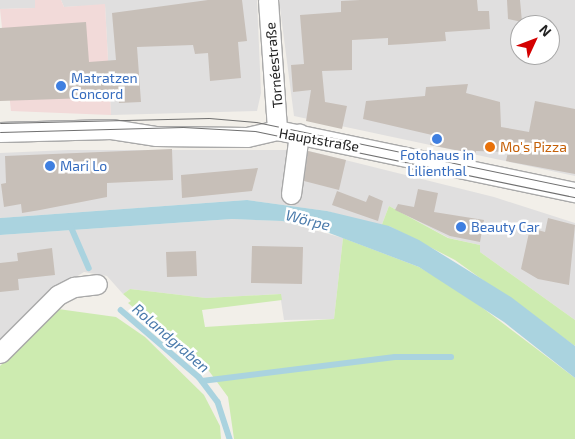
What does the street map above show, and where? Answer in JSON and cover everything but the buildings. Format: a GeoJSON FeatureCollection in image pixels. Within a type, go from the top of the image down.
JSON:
{"type":"FeatureCollection","features":[{"type":"Feature","properties":{"kind":"street","name":"Tornéestraße"},"geometry":{"type":"LineString","coordinates":[[268,0],[277,130]]}},
{"type":"Feature","properties":{"kind":"street","name":"Hauptstraße"},"geometry":{"type":"LineString","coordinates":[[0,132],[111,130],[156,136],[247,137],[277,130],[575,192]]}},
{"type":"Feature","properties":{"kind":"street"},"geometry":{"type":"LineString","coordinates":[[290,194],[299,134]]}},
{"type":"Feature","properties":{"kind":"street"},"geometry":{"type":"LineString","coordinates":[[0,353],[58,295],[74,287],[97,284]]}},
{"type":"Feature","properties":{"kind":"shaded area"},"geometry":{"type":"Polygon","coordinates":[[[0,0],[35,0],[36,8],[0,9],[0,0]]]}},
{"type":"Feature","properties":{"kind":"shaded area"},"geometry":{"type":"Polygon","coordinates":[[[35,0],[61,0],[64,7],[105,4],[111,115],[11,111],[0,9],[35,8],[35,0]]]}},
{"type":"Feature","properties":{"kind":"shaded area"},"geometry":{"type":"Polygon","coordinates":[[[61,0],[257,0],[261,93],[257,111],[111,115],[105,5],[64,7],[61,0]]]}},
{"type":"Feature","properties":{"kind":"shaded area"},"geometry":{"type":"Polygon","coordinates":[[[279,0],[575,0],[575,176],[294,116],[279,0]]]}},
{"type":"Feature","properties":{"kind":"shaded area"},"geometry":{"type":"Polygon","coordinates":[[[68,150],[305,150],[494,197],[575,223],[575,320],[480,252],[480,245],[449,238],[389,206],[381,227],[327,211],[247,200],[0,218],[0,153],[68,150]]]}},
{"type":"Feature","properties":{"kind":"shaded area"},"geometry":{"type":"Polygon","coordinates":[[[232,219],[282,221],[343,238],[334,319],[284,320],[280,294],[206,298],[130,289],[123,294],[107,276],[84,272],[58,288],[0,342],[0,235],[232,219]]]}},
{"type":"Feature","properties":{"kind":"green space"},"geometry":{"type":"Polygon","coordinates":[[[389,206],[448,238],[480,245],[480,252],[575,320],[575,346],[455,260],[389,226],[381,227],[389,206]]]}},
{"type":"Feature","properties":{"kind":"green space"},"geometry":{"type":"Polygon","coordinates":[[[343,238],[419,267],[463,293],[575,378],[575,439],[234,439],[228,397],[209,371],[128,303],[131,301],[123,294],[130,289],[206,298],[281,294],[282,300],[202,310],[205,327],[334,319],[343,238]]]}},
{"type":"Feature","properties":{"kind":"green space"},"geometry":{"type":"Polygon","coordinates":[[[58,309],[116,317],[145,337],[204,395],[220,426],[221,439],[0,439],[0,366],[58,309]]]}},
{"type":"Feature","properties":{"kind":"water","name":"Wörpe"},"geometry":{"type":"Polygon","coordinates":[[[247,200],[327,211],[389,226],[419,240],[511,297],[575,346],[575,378],[504,322],[419,267],[324,231],[282,221],[232,219],[0,235],[0,218],[247,200]]]}},
{"type":"Feature","properties":{"kind":"waterway","name":"Rolandgraben"},"geometry":{"type":"LineString","coordinates":[[70,224],[89,268]]}},
{"type":"Feature","properties":{"kind":"waterway","name":"Rolandgraben"},"geometry":{"type":"LineString","coordinates":[[121,310],[199,377],[218,402],[230,439]]}},
{"type":"Feature","properties":{"kind":"waterway"},"geometry":{"type":"LineString","coordinates":[[202,381],[395,357],[451,357]]}},
{"type":"Feature","properties":{"kind":"tram line"},"geometry":{"type":"LineString","coordinates":[[0,123],[209,118],[256,122],[575,188]]}},
{"type":"Feature","properties":{"kind":"tram line"},"geometry":{"type":"LineString","coordinates":[[0,132],[183,127],[255,131],[575,197]]}},
{"type":"Feature","properties":{"kind":"place","name":"Matratzen Concord"},"geometry":{"type":"Point","coordinates":[61,86]}},
{"type":"Feature","properties":{"kind":"place","name":"Fotohaus in Lilienthal"},"geometry":{"type":"Point","coordinates":[437,139]}},
{"type":"Feature","properties":{"kind":"place","name":"Mo's Pizza"},"geometry":{"type":"Point","coordinates":[490,147]}},
{"type":"Feature","properties":{"kind":"place","name":"Mari Lo"},"geometry":{"type":"Point","coordinates":[50,166]}},
{"type":"Feature","properties":{"kind":"place","name":"Beauty Car"},"geometry":{"type":"Point","coordinates":[461,227]}}]}
